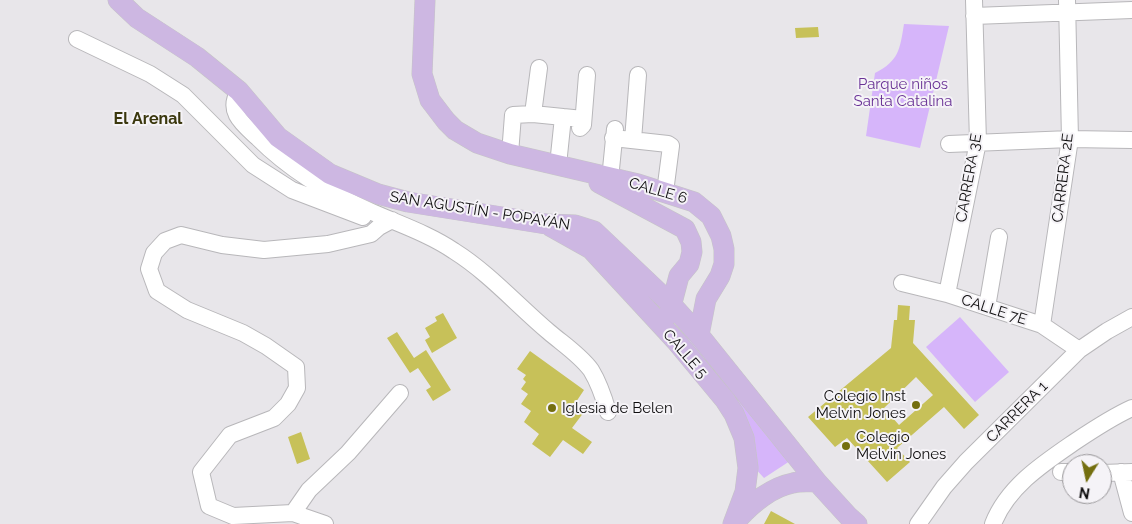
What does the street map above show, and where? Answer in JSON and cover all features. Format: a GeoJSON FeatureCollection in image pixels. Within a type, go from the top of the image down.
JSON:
{"type":"FeatureCollection","features":[{"type":"Feature","properties":{"kind":"main road","name":"SAN AGUSTÍN - POPAYÁN"},"geometry":{"type":"LineString","coordinates":[[118,0],[137,18],[197,57],[239,91],[278,137],[330,174],[378,194],[408,202],[546,224],[575,224],[594,231],[671,304]]}},
{"type":"Feature","properties":{"kind":"main road","name":"CALLE 6"},"geometry":{"type":"LineString","coordinates":[[425,0],[422,74],[430,100],[446,121],[466,137],[477,143],[510,154],[665,192],[694,202],[711,216],[722,236],[724,264],[720,276],[706,299],[699,335]]}},
{"type":"Feature","properties":{"kind":"main road","name":"CALLE 6"},"geometry":{"type":"LineString","coordinates":[[564,167],[685,229],[691,242],[692,252],[689,264],[679,276],[664,330]]}},
{"type":"Feature","properties":{"kind":"main road","name":"CALLE 5"},"geometry":{"type":"LineString","coordinates":[[546,224],[591,249],[676,341],[725,400],[734,414],[744,438],[748,468],[745,492],[733,524]]}},
{"type":"Feature","properties":{"kind":"main road"},"geometry":{"type":"LineString","coordinates":[[644,277],[679,276]]}},
{"type":"Feature","properties":{"kind":"main road"},"geometry":{"type":"LineString","coordinates":[[644,307],[706,299]]}},
{"type":"Feature","properties":{"kind":"main road","name":"CALLE 5"},"geometry":{"type":"LineString","coordinates":[[671,304],[699,335],[817,482],[857,524]]}},
{"type":"Feature","properties":{"kind":"main road"},"geometry":{"type":"LineString","coordinates":[[733,524],[749,507],[770,492],[793,483],[817,482]]}},
{"type":"Feature","properties":{"kind":"street"},"geometry":{"type":"LineString","coordinates":[[974,8],[1067,6],[1132,10]]}},
{"type":"Feature","properties":{"kind":"street","name":"CARRERA 2E"},"geometry":{"type":"LineString","coordinates":[[1042,325],[1070,139],[1067,6]]}},
{"type":"Feature","properties":{"kind":"street","name":"CARRERA 3E"},"geometry":{"type":"LineString","coordinates":[[947,294],[978,142],[974,8]]}},
{"type":"Feature","properties":{"kind":"street"},"geometry":{"type":"LineString","coordinates":[[77,39],[150,74],[183,95],[253,165],[292,190],[368,219],[392,220]]}},
{"type":"Feature","properties":{"kind":"street"},"geometry":{"type":"LineString","coordinates":[[533,114],[539,68]]}},
{"type":"Feature","properties":{"kind":"street"},"geometry":{"type":"LineString","coordinates":[[510,154],[513,115],[533,114],[563,122],[583,123],[586,75]]}},
{"type":"Feature","properties":{"kind":"street"},"geometry":{"type":"LineString","coordinates":[[634,134],[638,75]]}},
{"type":"Feature","properties":{"kind":"street"},"geometry":{"type":"LineString","coordinates":[[239,91],[234,103],[234,112],[243,124],[270,150],[293,168],[328,190],[452,249],[475,265],[548,332],[578,356],[590,370],[602,391],[608,412]]}},
{"type":"Feature","properties":{"kind":"street"},"geometry":{"type":"LineString","coordinates":[[563,122],[564,167]]}},
{"type":"Feature","properties":{"kind":"street"},"geometry":{"type":"LineString","coordinates":[[610,179],[614,134],[634,134],[671,146],[665,192]]}},
{"type":"Feature","properties":{"kind":"street"},"geometry":{"type":"LineString","coordinates":[[949,144],[1070,139],[1132,140]]}},
{"type":"Feature","properties":{"kind":"street"},"geometry":{"type":"LineString","coordinates":[[325,524],[293,513],[232,516],[209,506],[201,472],[230,435],[274,418],[288,404],[297,388],[296,367],[243,332],[187,310],[157,291],[150,269],[154,253],[165,241],[181,235],[222,244],[264,250],[328,244],[371,234],[392,220]]}},
{"type":"Feature","properties":{"kind":"street"},"geometry":{"type":"LineString","coordinates":[[986,307],[999,237]]}},
{"type":"Feature","properties":{"kind":"street","name":"CALLE 7E"},"geometry":{"type":"LineString","coordinates":[[902,283],[947,294],[1042,325],[1079,350]]}},
{"type":"Feature","properties":{"kind":"street","name":"CARRERA 1"},"geometry":{"type":"LineString","coordinates":[[918,524],[944,487],[966,462],[1079,350],[1132,317]]}},
{"type":"Feature","properties":{"kind":"street"},"geometry":{"type":"LineString","coordinates":[[293,513],[309,490],[348,453],[400,393]]}},
{"type":"Feature","properties":{"kind":"street"},"geometry":{"type":"LineString","coordinates":[[993,524],[1006,500],[1038,467],[1111,418],[1132,408]]}},
{"type":"Feature","properties":{"kind":"street"},"geometry":{"type":"LineString","coordinates":[[1112,473],[1127,472],[1132,513]]}},
{"type":"Feature","properties":{"kind":"green space","name":"Parque niños Santa Catalina"},"geometry":{"type":"Polygon","coordinates":[[[904,24],[949,26],[920,148],[866,136],[875,73],[894,59],[901,41],[904,24]]]}},
{"type":"Feature","properties":{"kind":"green space"},"geometry":{"type":"Polygon","coordinates":[[[960,317],[1009,372],[975,402],[926,347],[960,317]]]}},
{"type":"Feature","properties":{"kind":"green space"},"geometry":{"type":"Polygon","coordinates":[[[689,328],[793,459],[764,478],[752,465],[680,336],[689,328]]]}},
{"type":"Feature","properties":{"kind":"building"},"geometry":{"type":"Polygon","coordinates":[[[818,27],[819,37],[796,38],[795,28],[818,27]]]}},
{"type":"Feature","properties":{"kind":"building"},"geometry":{"type":"Polygon","coordinates":[[[898,305],[910,306],[909,320],[915,320],[913,343],[979,415],[964,429],[944,407],[897,448],[910,462],[887,482],[847,438],[835,447],[808,417],[891,348],[894,320],[897,320],[898,305]],[[916,377],[884,408],[899,425],[933,395],[916,377]]]}},
{"type":"Feature","properties":{"kind":"building"},"geometry":{"type":"Polygon","coordinates":[[[443,313],[457,338],[432,353],[425,340],[430,337],[425,328],[437,321],[435,317],[443,313]]]}},
{"type":"Feature","properties":{"kind":"building"},"geometry":{"type":"Polygon","coordinates":[[[397,332],[414,358],[426,350],[451,390],[433,401],[426,390],[431,387],[418,368],[410,373],[387,338],[397,332]]]}},
{"type":"Feature","properties":{"kind":"building","name":"Iglesia de Belen"},"geometry":{"type":"Polygon","coordinates":[[[530,351],[584,390],[574,405],[584,412],[572,428],[592,442],[583,454],[563,440],[550,457],[532,444],[539,434],[524,422],[531,411],[521,404],[528,394],[521,389],[526,382],[523,379],[526,375],[517,369],[530,351]]]}},
{"type":"Feature","properties":{"kind":"building"},"geometry":{"type":"Polygon","coordinates":[[[301,432],[310,459],[297,464],[288,437],[301,432]]]}},
{"type":"Feature","properties":{"kind":"building"},"geometry":{"type":"Polygon","coordinates":[[[771,511],[795,524],[764,524],[771,511]]]}},
{"type":"Feature","properties":{"kind":"place","name":"Colegio Inst Melvin Jones"},"geometry":{"type":"Point","coordinates":[916,405]}},
{"type":"Feature","properties":{"kind":"place","name":"Iglesia de Belen"},"geometry":{"type":"Point","coordinates":[552,408]}},
{"type":"Feature","properties":{"kind":"place","name":"Colegio Melvin Jones"},"geometry":{"type":"Point","coordinates":[846,446]}},
{"type":"Feature","properties":{"kind":"district","name":"El Arenal"},"geometry":{"type":"Point","coordinates":[148,119]}}]}
